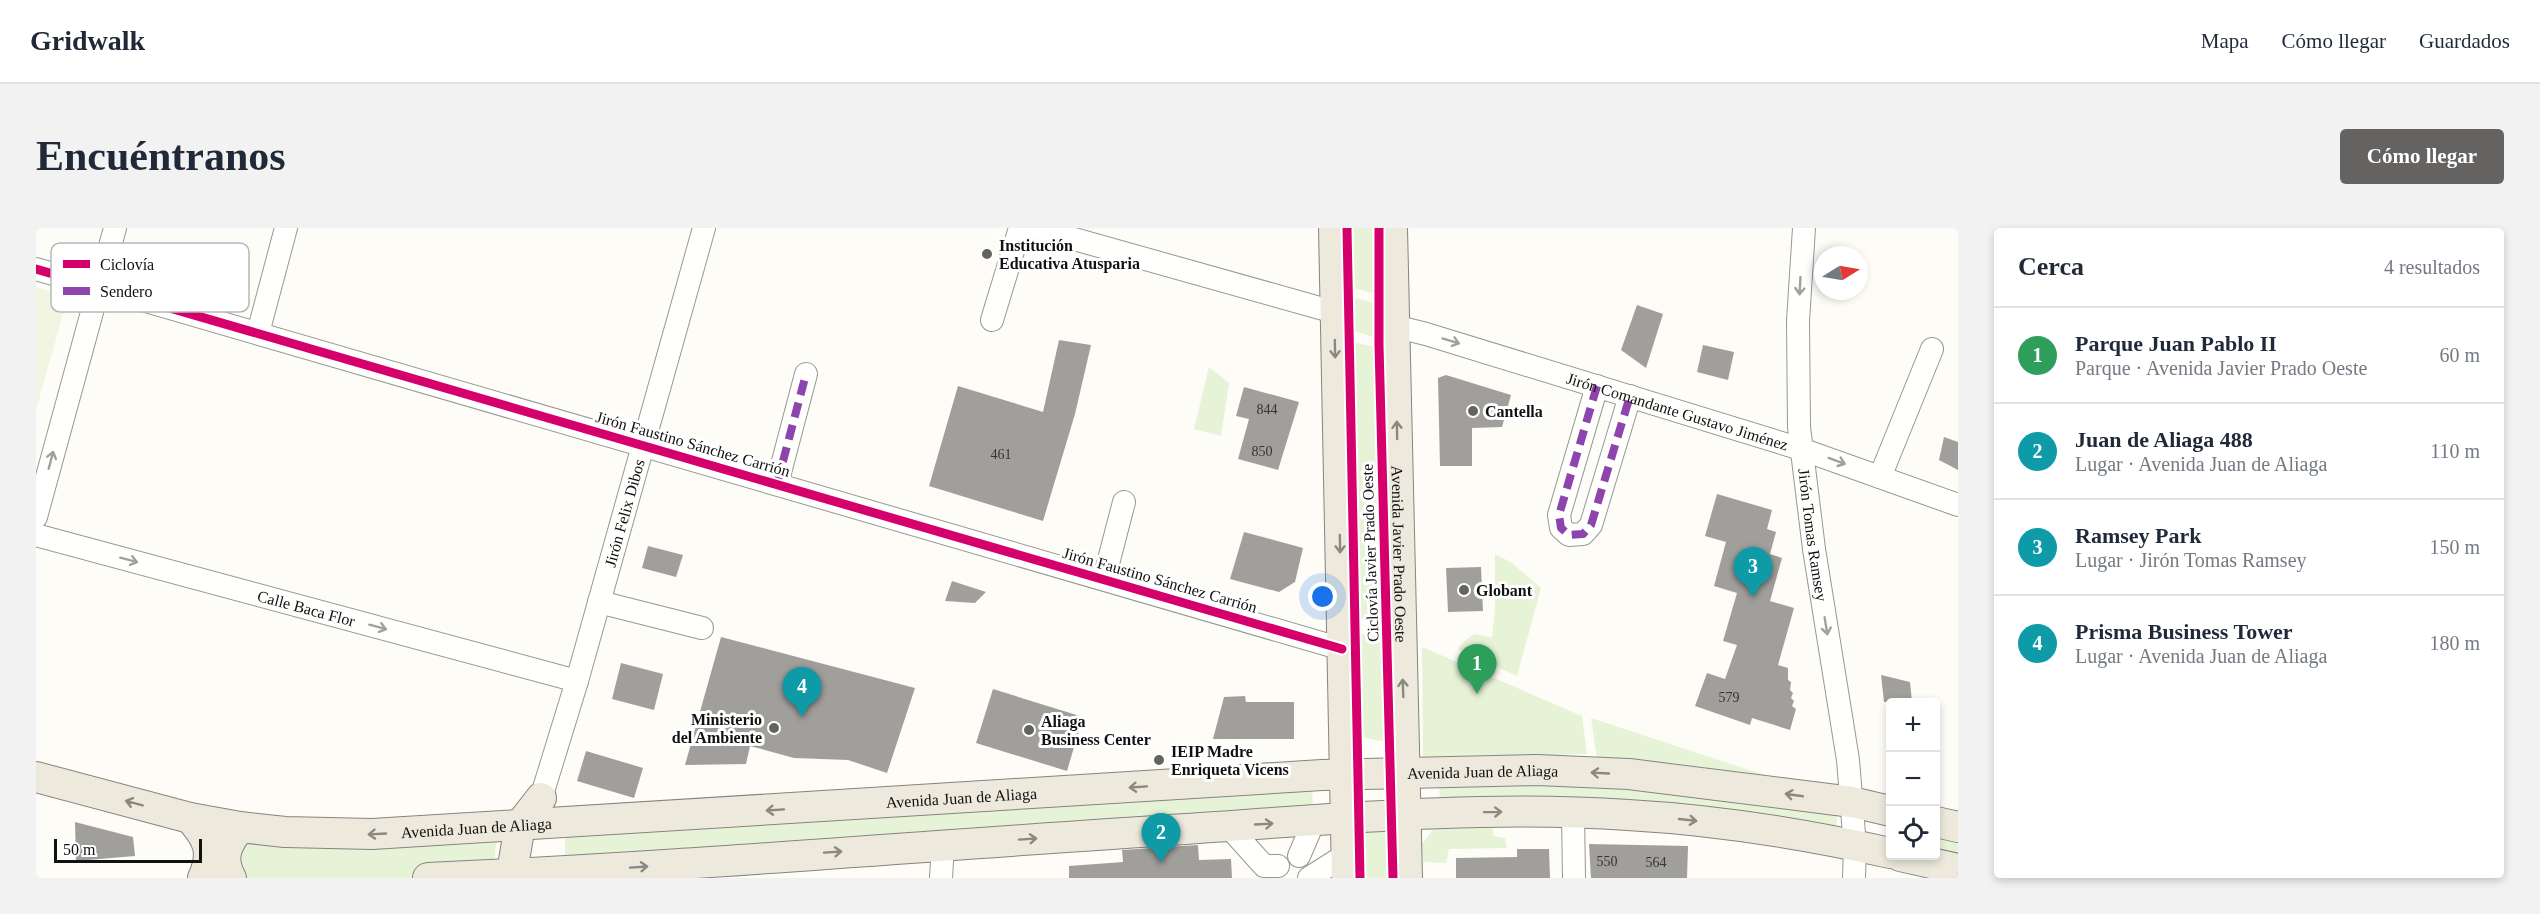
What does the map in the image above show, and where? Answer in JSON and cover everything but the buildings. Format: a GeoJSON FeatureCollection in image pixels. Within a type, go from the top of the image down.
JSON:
{"type":"FeatureCollection","features":[{"type":"Feature","properties":{"kind":"main road"},"geometry":{"type":"LineString","coordinates":[[1334,228],[1347,866]]}},
{"type":"Feature","properties":{"kind":"main road","name":"Avenida Javier Prado Oeste"},"geometry":{"type":"LineString","coordinates":[[1392,228],[1407,878]]}},
{"type":"Feature","properties":{"kind":"main road"},"geometry":{"type":"LineString","coordinates":[[1344,738],[1357,753],[1376,758],[1391,753],[1399,745],[1404,734]]}},
{"type":"Feature","properties":{"kind":"main road","name":"Avenida Juan de Aliaga"},"geometry":{"type":"LineString","coordinates":[[36,777],[190,818],[240,827],[285,832],[372,834],[534,816],[590,822],[1405,771],[1538,770],[1629,774],[1852,802],[1886,810]]}},
{"type":"Feature","properties":{"kind":"main road"},"geometry":{"type":"LineString","coordinates":[[428,878],[522,876],[943,844],[1406,814],[1629,814],[1829,839],[1886,852]]}},
{"type":"Feature","properties":{"kind":"main road"},"geometry":{"type":"LineString","coordinates":[[522,876],[534,816]]}},
{"type":"Feature","properties":{"kind":"main road"},"geometry":{"type":"LineString","coordinates":[[190,818],[204,834],[209,848],[209,862],[203,878]]}},
{"type":"Feature","properties":{"kind":"main road"},"geometry":{"type":"LineString","coordinates":[[590,822],[578,829],[574,835],[572,848],[576,860],[587,869],[594,870]]}},
{"type":"Feature","properties":{"kind":"main road"},"geometry":{"type":"LineString","coordinates":[[1940,823],[1958,827]]}},
{"type":"Feature","properties":{"kind":"main road"},"geometry":{"type":"LineString","coordinates":[[231,878],[225,866],[225,853],[240,827]]}},
{"type":"Feature","properties":{"kind":"main road"},"geometry":{"type":"LineString","coordinates":[[1921,860],[1958,869]]}},
{"type":"Feature","properties":{"kind":"street"},"geometry":{"type":"LineString","coordinates":[[111,243],[115,228]]}},
{"type":"Feature","properties":{"kind":"street"},"geometry":{"type":"LineString","coordinates":[[258,333],[286,228]]}},
{"type":"Feature","properties":{"kind":"street","name":"Jirón Felix Dibos"},"geometry":{"type":"LineString","coordinates":[[534,816],[577,681],[704,228]]}},
{"type":"Feature","properties":{"kind":"street"},"geometry":{"type":"LineString","coordinates":[[992,321],[1020,228]]}},
{"type":"Feature","properties":{"kind":"street","name":"Jirón Tomas Ramsey"},"geometry":{"type":"LineString","coordinates":[[1804,228],[1798,321],[1801,449],[1848,760],[1855,846],[1854,878]]}},
{"type":"Feature","properties":{"kind":"street"},"geometry":{"type":"LineString","coordinates":[[1049,230],[1334,312]]}},
{"type":"Feature","properties":{"kind":"street","name":"Jirón Faustino Sánchez Carrión"},"geometry":{"type":"LineString","coordinates":[[36,269],[51,273]]}},
{"type":"Feature","properties":{"kind":"street"},"geometry":{"type":"LineString","coordinates":[[36,517],[92,312]]}},
{"type":"Feature","properties":{"kind":"street","name":"Jirón Faustino Sánchez Carrión"},"geometry":{"type":"LineString","coordinates":[[185,312],[1342,649]]}},
{"type":"Feature","properties":{"kind":"street","name":"Jirón Comandante Gustavo Jiménez"},"geometry":{"type":"LineString","coordinates":[[1394,326],[1801,449],[1958,505]]}},
{"type":"Feature","properties":{"kind":"street"},"geometry":{"type":"LineString","coordinates":[[1880,477],[1932,349]]}},
{"type":"Feature","properties":{"kind":"street"},"geometry":{"type":"LineString","coordinates":[[777,484],[806,374]]}},
{"type":"Feature","properties":{"kind":"street"},"geometry":{"type":"LineString","coordinates":[[1597,386],[1559,515],[1561,528],[1569,535],[1583,534],[1591,525],[1629,396]]}},
{"type":"Feature","properties":{"kind":"street"},"geometry":{"type":"LineString","coordinates":[[1104,579],[1124,502]]}},
{"type":"Feature","properties":{"kind":"street","name":"Calle Baca Flor"},"geometry":{"type":"LineString","coordinates":[[36,535],[577,681]]}},
{"type":"Feature","properties":{"kind":"street"},"geometry":{"type":"LineString","coordinates":[[599,602],[702,628]]}},
{"type":"Feature","properties":{"kind":"street"},"geometry":{"type":"LineString","coordinates":[[1573,813],[1574,878]]}},
{"type":"Feature","properties":{"kind":"street"},"geometry":{"type":"LineString","coordinates":[[1314,821],[1305,871],[1347,866]]}},
{"type":"Feature","properties":{"kind":"street"},"geometry":{"type":"LineString","coordinates":[[1228,826],[1269,870]]}},
{"type":"Feature","properties":{"kind":"street"},"geometry":{"type":"LineString","coordinates":[[941,878],[943,844]]}},
{"type":"Feature","properties":{"kind":"green space"},"geometry":{"type":"Polygon","coordinates":[[[1347,228],[1379,228],[1378,295],[1347,286],[1347,228]]]}},
{"type":"Feature","properties":{"kind":"green space"},"geometry":{"type":"Polygon","coordinates":[[[36,287],[51,291],[51,312],[64,312],[36,410],[36,287]]]}},
{"type":"Feature","properties":{"kind":"green space"},"geometry":{"type":"Polygon","coordinates":[[[1348,296],[1378,304],[1379,339],[1348,329],[1348,296]]]}},
{"type":"Feature","properties":{"kind":"green space"},"geometry":{"type":"Polygon","coordinates":[[[1348,341],[1379,348],[1388,625],[1355,618],[1348,341]]]}},
{"type":"Feature","properties":{"kind":"green space"},"geometry":{"type":"Polygon","coordinates":[[[1209,367],[1229,383],[1221,436],[1194,429],[1209,367]]]}},
{"type":"Feature","properties":{"kind":"green space"},"geometry":{"type":"Polygon","coordinates":[[[1495,554],[1512,563],[1541,588],[1517,676],[1458,649],[1474,634],[1492,637],[1495,608],[1495,554]]]}},
{"type":"Feature","properties":{"kind":"green space"},"geometry":{"type":"Polygon","coordinates":[[[1355,633],[1388,638],[1390,739],[1381,741],[1357,736],[1355,633]]]}},
{"type":"Feature","properties":{"kind":"green space"},"geometry":{"type":"Polygon","coordinates":[[[1422,647],[1582,716],[1587,754],[1423,759],[1422,647]]]}},
{"type":"Feature","properties":{"kind":"green space"},"geometry":{"type":"Polygon","coordinates":[[[1591,718],[1798,786],[1597,759],[1591,718]]]}},
{"type":"Feature","properties":{"kind":"green space"},"geometry":{"type":"Polygon","coordinates":[[[1439,782],[1631,783],[1837,812],[1836,829],[1440,804],[1439,782]]]}},
{"type":"Feature","properties":{"kind":"green space"},"geometry":{"type":"Polygon","coordinates":[[[1312,786],[1313,809],[565,867],[565,826],[1312,786]]]}},
{"type":"Feature","properties":{"kind":"green space"},"geometry":{"type":"Polygon","coordinates":[[[1392,816],[1394,878],[1347,878],[1346,819],[1392,816]]]}},
{"type":"Feature","properties":{"kind":"green space"},"geometry":{"type":"Polygon","coordinates":[[[1438,824],[1493,826],[1493,836],[1505,838],[1507,848],[1449,849],[1446,863],[1423,862],[1422,844],[1438,824]]]}},
{"type":"Feature","properties":{"kind":"green space"},"geometry":{"type":"Polygon","coordinates":[[[498,826],[493,875],[428,878],[203,878],[240,827],[498,826]]]}},
{"type":"Feature","properties":{"kind":"green space"},"geometry":{"type":"Polygon","coordinates":[[[1940,829],[1958,834],[1958,861],[1940,857],[1940,829]]]}},
{"type":"Feature","properties":{"kind":"marked path"},"geometry":{"type":"LineString","coordinates":[[777,484],[806,374]]}},
{"type":"Feature","properties":{"kind":"marked path"},"geometry":{"type":"LineString","coordinates":[[1597,386],[1559,515],[1561,528],[1569,535],[1583,534],[1591,525],[1630,396]]}},
{"type":"Feature","properties":{"kind":"cycle path","name":"Ciclovía Javier Prado Oeste"},"geometry":{"type":"LineString","coordinates":[[1347,228],[1360,878]]}},
{"type":"Feature","properties":{"kind":"cycle path","name":"Ciclovía Javier Prado Oeste"},"geometry":{"type":"LineString","coordinates":[[1379,228],[1379,345],[1393,878]]}},
{"type":"Feature","properties":{"kind":"cycle path"},"geometry":{"type":"LineString","coordinates":[[36,269],[51,273]]}},
{"type":"Feature","properties":{"kind":"cycle path"},"geometry":{"type":"LineString","coordinates":[[184,312],[1342,649]]}},
{"type":"Feature","properties":{"kind":"place","name":"Institución Educativa Atusparia"},"geometry":{"type":"Point","coordinates":[987,254]}},
{"type":"Feature","properties":{"kind":"place","name":"Cantella"},"geometry":{"type":"Point","coordinates":[1473,411]}},
{"type":"Feature","properties":{"kind":"place","name":"Globant"},"geometry":{"type":"Point","coordinates":[1464,590]}},
{"type":"Feature","properties":{"kind":"place","name":"Ramsey Park"},"geometry":{"type":"Point","coordinates":[1753,597]}},
{"type":"Feature","properties":{"kind":"place","name":"Parque Juan Pablo II"},"geometry":{"type":"Point","coordinates":[1477,694]}},
{"type":"Feature","properties":{"kind":"place","name":"Prisma Business Tower"},"geometry":{"type":"Point","coordinates":[802,717]}},
{"type":"Feature","properties":{"kind":"place","name":"Ministerio del Ambiente"},"geometry":{"type":"Point","coordinates":[774,728]}},
{"type":"Feature","properties":{"kind":"place","name":"Aliaga Business Center"},"geometry":{"type":"Point","coordinates":[1029,730]}},
{"type":"Feature","properties":{"kind":"place","name":"IEIP Madre Enriqueta Vicens"},"geometry":{"type":"Point","coordinates":[1159,760]}},
{"type":"Feature","properties":{"kind":"place","name":"Juan de Aliaga 488"},"geometry":{"type":"Point","coordinates":[1161,863]}}]}
